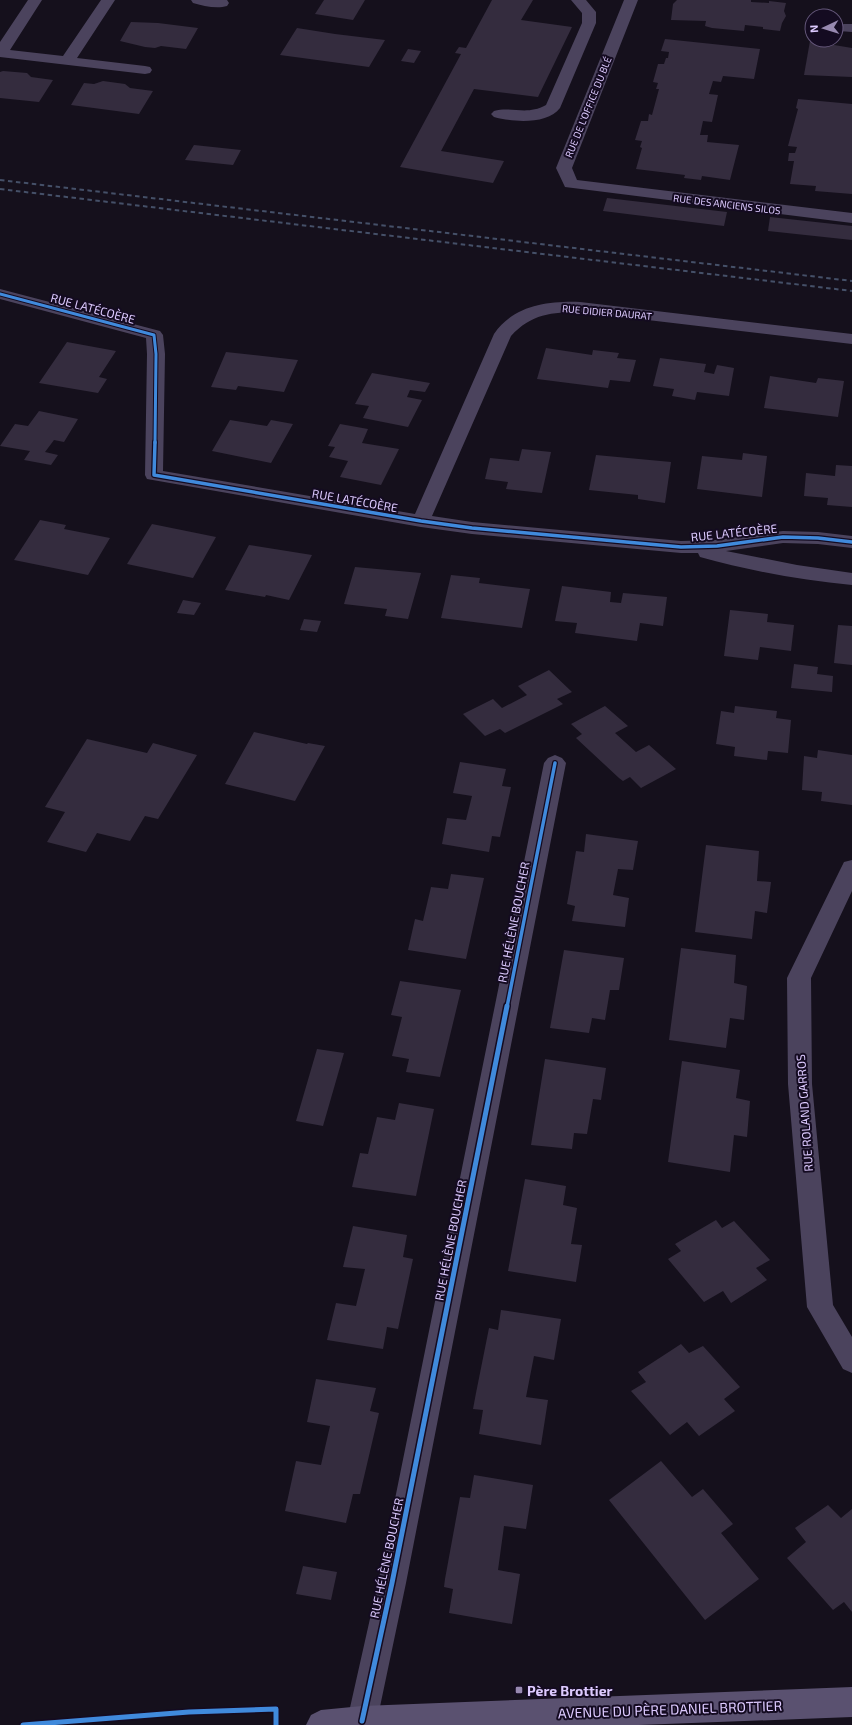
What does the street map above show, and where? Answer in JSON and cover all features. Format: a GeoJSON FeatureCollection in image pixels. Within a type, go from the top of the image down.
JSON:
{"type":"FeatureCollection","features":[{"type":"Feature","properties":{"kind":"main road","name":"AVENUE DU PÈRE DANIEL BROTTIER"},"geometry":{"type":"LineString","coordinates":[[321,1725],[362,1720],[852,1702]]}},
{"type":"Feature","properties":{"kind":"street"},"geometry":{"type":"LineString","coordinates":[[35,0],[0,53],[145,70]]}},
{"type":"Feature","properties":{"kind":"street"},"geometry":{"type":"LineString","coordinates":[[67,61],[108,0]]}},
{"type":"Feature","properties":{"kind":"street"},"geometry":{"type":"LineString","coordinates":[[198,0],[222,2]]}},
{"type":"Feature","properties":{"kind":"street"},"geometry":{"type":"LineString","coordinates":[[499,114],[531,117],[543,114],[552,108],[589,23],[589,12],[578,0]]}},
{"type":"Feature","properties":{"kind":"street","name":"RUE DE L'OFFICE DU BLÉ"},"geometry":{"type":"LineString","coordinates":[[603,189],[571,184],[564,168],[631,0]]}},
{"type":"Feature","properties":{"kind":"street","name":"RUE DES ANCIENS SILOS"},"geometry":{"type":"LineString","coordinates":[[603,189],[852,218]]}},
{"type":"Feature","properties":{"kind":"street","name":"RUE LATÉCOÈRE"},"geometry":{"type":"LineString","coordinates":[[0,294],[154,335],[156,354],[154,475],[420,522],[472,528],[681,547],[717,546],[783,538],[818,538],[852,542]]}},
{"type":"Feature","properties":{"kind":"street","name":"RUE DIDIER DAURAT"},"geometry":{"type":"LineString","coordinates":[[420,522],[503,334],[512,322],[522,316],[551,308],[580,307],[852,339]]}},
{"type":"Feature","properties":{"kind":"street","name":"RUE LATÉCOÈRE"},"geometry":{"type":"LineString","coordinates":[[681,547],[765,567],[810,575],[852,579]]}},
{"type":"Feature","properties":{"kind":"street","name":"RUE HÉLÈNE BOUCHER"},"geometry":{"type":"LineString","coordinates":[[362,1720],[392,1583],[555,763]]}},
{"type":"Feature","properties":{"kind":"street","name":"RUE ROLAND GARROS"},"geometry":{"type":"LineString","coordinates":[[852,868],[799,978],[800,1084],[820,1307],[852,1361]]}},
{"type":"Feature","properties":{"kind":"building"},"geometry":{"type":"Polygon","coordinates":[[[324,0],[365,0],[353,20],[315,14],[324,0]]]}},
{"type":"Feature","properties":{"kind":"building"},"geometry":{"type":"Polygon","coordinates":[[[492,0],[533,0],[521,20],[572,27],[538,97],[474,89],[441,151],[504,161],[493,183],[400,167],[461,54],[455,53],[459,47],[466,48],[492,0]]]}},
{"type":"Feature","properties":{"kind":"building"},"geometry":{"type":"Polygon","coordinates":[[[677,0],[751,0],[751,2],[769,3],[769,1],[786,3],[784,11],[786,16],[780,31],[745,25],[744,31],[712,28],[705,26],[706,21],[671,20],[673,4],[677,0]]]}},
{"type":"Feature","properties":{"kind":"building"},"geometry":{"type":"Polygon","coordinates":[[[131,22],[158,23],[198,28],[186,49],[161,46],[155,48],[120,41],[131,22]]]}},
{"type":"Feature","properties":{"kind":"building"},"geometry":{"type":"Polygon","coordinates":[[[297,28],[385,40],[369,67],[280,55],[297,28]]]}},
{"type":"Feature","properties":{"kind":"building"},"geometry":{"type":"Polygon","coordinates":[[[665,39],[760,49],[754,79],[723,76],[721,82],[713,81],[709,94],[718,95],[712,122],[703,121],[700,135],[708,135],[707,142],[739,145],[730,180],[702,176],[701,180],[684,178],[685,175],[636,169],[642,148],[640,147],[642,141],[635,140],[641,121],[648,121],[649,114],[652,115],[659,89],[656,89],[658,83],[653,82],[658,64],[664,64],[666,58],[668,58],[669,52],[661,51],[665,39]]]}},
{"type":"Feature","properties":{"kind":"building"},"geometry":{"type":"Polygon","coordinates":[[[844,47],[852,48],[852,77],[804,75],[809,48],[844,48],[844,47]]]}},
{"type":"Feature","properties":{"kind":"building"},"geometry":{"type":"Polygon","coordinates":[[[408,49],[421,51],[414,63],[401,61],[408,49]]]}},
{"type":"Feature","properties":{"kind":"building"},"geometry":{"type":"Polygon","coordinates":[[[0,72],[27,73],[31,77],[53,80],[39,102],[0,98],[0,72]]]}},
{"type":"Feature","properties":{"kind":"building"},"geometry":{"type":"Polygon","coordinates":[[[103,81],[125,84],[130,88],[153,91],[139,114],[71,105],[84,83],[94,84],[103,81]]]}},
{"type":"Feature","properties":{"kind":"building"},"geometry":{"type":"Polygon","coordinates":[[[798,99],[852,104],[852,194],[815,191],[816,186],[790,184],[794,161],[788,161],[789,153],[795,153],[797,147],[788,146],[798,109],[796,108],[798,99]]]}},
{"type":"Feature","properties":{"kind":"building"},"geometry":{"type":"Polygon","coordinates":[[[194,145],[241,150],[233,165],[185,160],[194,145]]]}},
{"type":"Feature","properties":{"kind":"building"},"geometry":{"type":"Polygon","coordinates":[[[607,198],[727,212],[724,226],[603,211],[607,198]]]}},
{"type":"Feature","properties":{"kind":"building"},"geometry":{"type":"Polygon","coordinates":[[[770,217],[852,226],[852,240],[768,231],[770,217]]]}},
{"type":"Feature","properties":{"kind":"building"},"geometry":{"type":"Polygon","coordinates":[[[67,342],[116,351],[99,377],[107,379],[98,393],[39,383],[67,342]]]}},
{"type":"Feature","properties":{"kind":"building"},"geometry":{"type":"Polygon","coordinates":[[[546,348],[592,355],[593,350],[619,353],[617,358],[636,360],[630,382],[610,380],[608,388],[537,379],[546,348]]]}},
{"type":"Feature","properties":{"kind":"building"},"geometry":{"type":"Polygon","coordinates":[[[226,352],[298,360],[284,392],[238,386],[236,390],[211,387],[226,352]]]}},
{"type":"Feature","properties":{"kind":"building"},"geometry":{"type":"Polygon","coordinates":[[[660,358],[706,364],[704,372],[714,374],[717,365],[734,368],[729,396],[697,392],[695,400],[672,396],[674,389],[653,386],[660,358]]]}},
{"type":"Feature","properties":{"kind":"building"},"geometry":{"type":"Polygon","coordinates":[[[372,373],[430,383],[425,392],[410,390],[407,397],[422,400],[408,427],[363,418],[369,406],[355,404],[372,373]]]}},
{"type":"Feature","properties":{"kind":"building"},"geometry":{"type":"Polygon","coordinates":[[[770,376],[816,383],[818,378],[844,381],[838,417],[764,408],[770,376]]]}},
{"type":"Feature","properties":{"kind":"building"},"geometry":{"type":"Polygon","coordinates":[[[39,411],[78,419],[64,442],[54,440],[45,452],[58,455],[51,465],[24,460],[30,451],[0,446],[15,424],[28,426],[39,411]]]}},
{"type":"Feature","properties":{"kind":"building"},"geometry":{"type":"Polygon","coordinates":[[[230,420],[267,426],[271,420],[293,424],[271,463],[212,451],[230,420]]]}},
{"type":"Feature","properties":{"kind":"building"},"geometry":{"type":"Polygon","coordinates":[[[340,424],[368,429],[362,443],[399,449],[381,485],[340,477],[348,461],[329,457],[335,447],[328,446],[340,424]]]}},
{"type":"Feature","properties":{"kind":"building"},"geometry":{"type":"Polygon","coordinates":[[[522,449],[551,452],[542,493],[506,489],[508,482],[485,479],[490,458],[519,461],[522,449]]]}},
{"type":"Feature","properties":{"kind":"building"},"geometry":{"type":"Polygon","coordinates":[[[743,453],[767,456],[762,497],[697,489],[702,456],[742,460],[743,453]]]}},
{"type":"Feature","properties":{"kind":"building"},"geometry":{"type":"Polygon","coordinates":[[[596,455],[671,462],[665,503],[638,499],[638,495],[589,490],[596,455]]]}},
{"type":"Feature","properties":{"kind":"building"},"geometry":{"type":"Polygon","coordinates":[[[836,465],[852,466],[852,507],[827,505],[828,498],[804,496],[806,473],[835,476],[836,465]]]}},
{"type":"Feature","properties":{"kind":"building"},"geometry":{"type":"Polygon","coordinates":[[[40,520],[66,525],[64,529],[110,538],[88,575],[14,560],[40,520]]]}},
{"type":"Feature","properties":{"kind":"building"},"geometry":{"type":"Polygon","coordinates":[[[152,524],[216,537],[193,578],[127,564],[152,524]]]}},
{"type":"Feature","properties":{"kind":"building"},"geometry":{"type":"Polygon","coordinates":[[[249,545],[312,555],[289,600],[266,595],[265,597],[225,590],[249,545]]]}},
{"type":"Feature","properties":{"kind":"building"},"geometry":{"type":"Polygon","coordinates":[[[355,567],[421,573],[408,619],[385,616],[387,609],[344,604],[355,567]]]}},
{"type":"Feature","properties":{"kind":"building"},"geometry":{"type":"Polygon","coordinates":[[[451,575],[480,578],[479,583],[530,589],[522,628],[441,618],[451,575]]]}},
{"type":"Feature","properties":{"kind":"building"},"geometry":{"type":"Polygon","coordinates":[[[562,586],[611,592],[610,602],[621,603],[623,593],[667,597],[663,626],[640,623],[637,641],[575,633],[577,623],[555,621],[562,586]]]}},
{"type":"Feature","properties":{"kind":"building"},"geometry":{"type":"Polygon","coordinates":[[[183,600],[201,603],[194,615],[177,613],[183,600]]]}},
{"type":"Feature","properties":{"kind":"building"},"geometry":{"type":"Polygon","coordinates":[[[730,610],[768,614],[767,622],[794,625],[791,651],[760,647],[758,660],[724,656],[730,610]]]}},
{"type":"Feature","properties":{"kind":"building"},"geometry":{"type":"Polygon","coordinates":[[[304,619],[321,621],[317,632],[300,630],[304,619]]]}},
{"type":"Feature","properties":{"kind":"building"},"geometry":{"type":"Polygon","coordinates":[[[838,625],[852,626],[852,665],[834,663],[838,625]]]}},
{"type":"Feature","properties":{"kind":"building"},"geometry":{"type":"Polygon","coordinates":[[[794,664],[818,667],[817,674],[833,676],[832,692],[791,688],[794,664]]]}},
{"type":"Feature","properties":{"kind":"building"},"geometry":{"type":"Polygon","coordinates":[[[549,670],[572,692],[557,699],[563,704],[505,733],[500,729],[485,736],[463,714],[493,699],[502,708],[527,695],[518,686],[549,670]]]}},
{"type":"Feature","properties":{"kind":"building"},"geometry":{"type":"Polygon","coordinates":[[[605,706],[628,726],[615,733],[636,752],[649,745],[676,769],[641,788],[630,777],[623,781],[619,778],[576,738],[582,734],[571,724],[605,706]]]}},
{"type":"Feature","properties":{"kind":"building"},"geometry":{"type":"Polygon","coordinates":[[[735,706],[777,711],[776,718],[791,720],[788,753],[768,751],[767,760],[734,756],[735,747],[716,744],[721,711],[734,713],[735,706]]]}},
{"type":"Feature","properties":{"kind":"building"},"geometry":{"type":"Polygon","coordinates":[[[254,732],[307,744],[325,746],[295,801],[225,784],[254,732]]]}},
{"type":"Feature","properties":{"kind":"building"},"geometry":{"type":"Polygon","coordinates":[[[87,739],[147,753],[153,743],[197,755],[158,819],[145,816],[130,841],[97,833],[86,852],[47,842],[65,812],[45,807],[87,739]]]}},
{"type":"Feature","properties":{"kind":"building"},"geometry":{"type":"Polygon","coordinates":[[[818,750],[852,755],[852,805],[821,801],[822,792],[802,790],[804,756],[817,758],[818,750]]]}},
{"type":"Feature","properties":{"kind":"building"},"geometry":{"type":"Polygon","coordinates":[[[460,762],[506,769],[502,786],[511,787],[510,792],[500,837],[492,836],[489,852],[442,844],[447,818],[466,820],[472,796],[453,793],[460,762]]]}},
{"type":"Feature","properties":{"kind":"building"},"geometry":{"type":"Polygon","coordinates":[[[586,834],[638,841],[633,870],[618,869],[613,895],[629,898],[625,927],[572,921],[575,906],[567,904],[576,851],[584,852],[586,834]]]}},
{"type":"Feature","properties":{"kind":"building"},"geometry":{"type":"Polygon","coordinates":[[[706,845],[759,851],[757,881],[771,882],[767,913],[755,911],[752,939],[695,932],[706,845]]]}},
{"type":"Feature","properties":{"kind":"building"},"geometry":{"type":"Polygon","coordinates":[[[451,874],[484,878],[466,959],[408,950],[415,919],[423,921],[431,887],[448,889],[451,874]]]}},
{"type":"Feature","properties":{"kind":"building"},"geometry":{"type":"Polygon","coordinates":[[[681,948],[736,955],[734,983],[747,986],[744,1020],[730,1018],[726,1048],[669,1040],[681,948]]]}},
{"type":"Feature","properties":{"kind":"building"},"geometry":{"type":"Polygon","coordinates":[[[564,950],[624,958],[619,990],[610,990],[605,1020],[592,1018],[589,1033],[550,1028],[564,950]]]}},
{"type":"Feature","properties":{"kind":"building"},"geometry":{"type":"Polygon","coordinates":[[[400,981],[461,990],[440,1077],[406,1072],[409,1059],[392,1056],[402,1017],[391,1015],[400,981]]]}},
{"type":"Feature","properties":{"kind":"building"},"geometry":{"type":"Polygon","coordinates":[[[317,1049],[344,1053],[323,1126],[296,1121],[317,1049]]]}},
{"type":"Feature","properties":{"kind":"building"},"geometry":{"type":"Polygon","coordinates":[[[545,1059],[606,1068],[601,1100],[593,1099],[587,1134],[574,1133],[572,1149],[531,1145],[545,1059]]]}},
{"type":"Feature","properties":{"kind":"building"},"geometry":{"type":"Polygon","coordinates":[[[682,1061],[740,1070],[736,1098],[750,1101],[747,1137],[734,1135],[730,1172],[668,1162],[682,1061]]]}},
{"type":"Feature","properties":{"kind":"building"},"geometry":{"type":"Polygon","coordinates":[[[399,1103],[434,1109],[416,1196],[352,1187],[360,1153],[368,1154],[377,1117],[395,1120],[399,1103]]]}},
{"type":"Feature","properties":{"kind":"building"},"geometry":{"type":"Polygon","coordinates":[[[525,1179],[566,1186],[563,1205],[577,1208],[571,1244],[582,1245],[576,1282],[508,1271],[525,1179]]]}},
{"type":"Feature","properties":{"kind":"building"},"geometry":{"type":"Polygon","coordinates":[[[716,1220],[722,1228],[734,1221],[770,1260],[756,1268],[767,1280],[731,1303],[723,1291],[704,1302],[668,1259],[681,1251],[675,1244],[716,1220]]]}},
{"type":"Feature","properties":{"kind":"building"},"geometry":{"type":"Polygon","coordinates":[[[353,1226],[407,1235],[403,1257],[413,1259],[398,1329],[387,1327],[383,1349],[327,1340],[336,1303],[356,1306],[365,1269],[343,1267],[353,1226]]]}},
{"type":"Feature","properties":{"kind":"building"},"geometry":{"type":"Polygon","coordinates":[[[501,1310],[561,1319],[554,1360],[534,1356],[526,1397],[548,1400],[541,1445],[479,1434],[483,1410],[473,1409],[489,1328],[498,1330],[501,1310]]]}},
{"type":"Feature","properties":{"kind":"building"},"geometry":{"type":"Polygon","coordinates":[[[681,1344],[689,1353],[703,1346],[740,1387],[724,1399],[735,1411],[699,1436],[687,1422],[670,1435],[631,1391],[646,1382],[638,1372],[681,1344]]]}},
{"type":"Feature","properties":{"kind":"building"},"geometry":{"type":"Polygon","coordinates":[[[316,1379],[376,1388],[370,1411],[379,1413],[360,1494],[353,1494],[346,1523],[285,1511],[296,1461],[321,1465],[330,1426],[307,1422],[316,1379]]]}},
{"type":"Feature","properties":{"kind":"building"},"geometry":{"type":"Polygon","coordinates":[[[661,1461],[692,1497],[703,1489],[733,1524],[721,1533],[759,1579],[705,1620],[609,1500],[661,1461]]]}},
{"type":"Feature","properties":{"kind":"building"},"geometry":{"type":"Polygon","coordinates":[[[474,1475],[533,1485],[526,1529],[504,1526],[498,1570],[520,1574],[512,1624],[449,1613],[453,1589],[444,1587],[445,1579],[460,1497],[470,1498],[474,1475]]]}},
{"type":"Feature","properties":{"kind":"building"},"geometry":{"type":"Polygon","coordinates":[[[828,1505],[841,1518],[852,1509],[852,1612],[844,1602],[833,1610],[787,1558],[806,1542],[795,1528],[828,1505]]]}},
{"type":"Feature","properties":{"kind":"building"},"geometry":{"type":"Polygon","coordinates":[[[303,1566],[337,1572],[331,1600],[296,1594],[303,1566]]]}},
{"type":"Feature","properties":{"kind":"railway"},"geometry":{"type":"LineString","coordinates":[[0,180],[852,281]]}},
{"type":"Feature","properties":{"kind":"railway"},"geometry":{"type":"LineString","coordinates":[[0,189],[852,291]]}},
{"type":"Feature","properties":{"kind":"cycle path"},"geometry":{"type":"LineString","coordinates":[[0,294],[154,335],[156,354],[154,475],[421,521],[472,528],[681,547],[717,546],[783,537],[818,538],[852,542]]}},
{"type":"Feature","properties":{"kind":"cycle path"},"geometry":{"type":"LineString","coordinates":[[362,1721],[392,1583],[555,763]]}},
{"type":"Feature","properties":{"kind":"cycle path"},"geometry":{"type":"LineString","coordinates":[[23,1725],[189,1712],[276,1709],[276,1725]]}},
{"type":"Feature","properties":{"kind":"place","name":"Père Brottier"},"geometry":{"type":"Point","coordinates":[519,1690]}}]}
